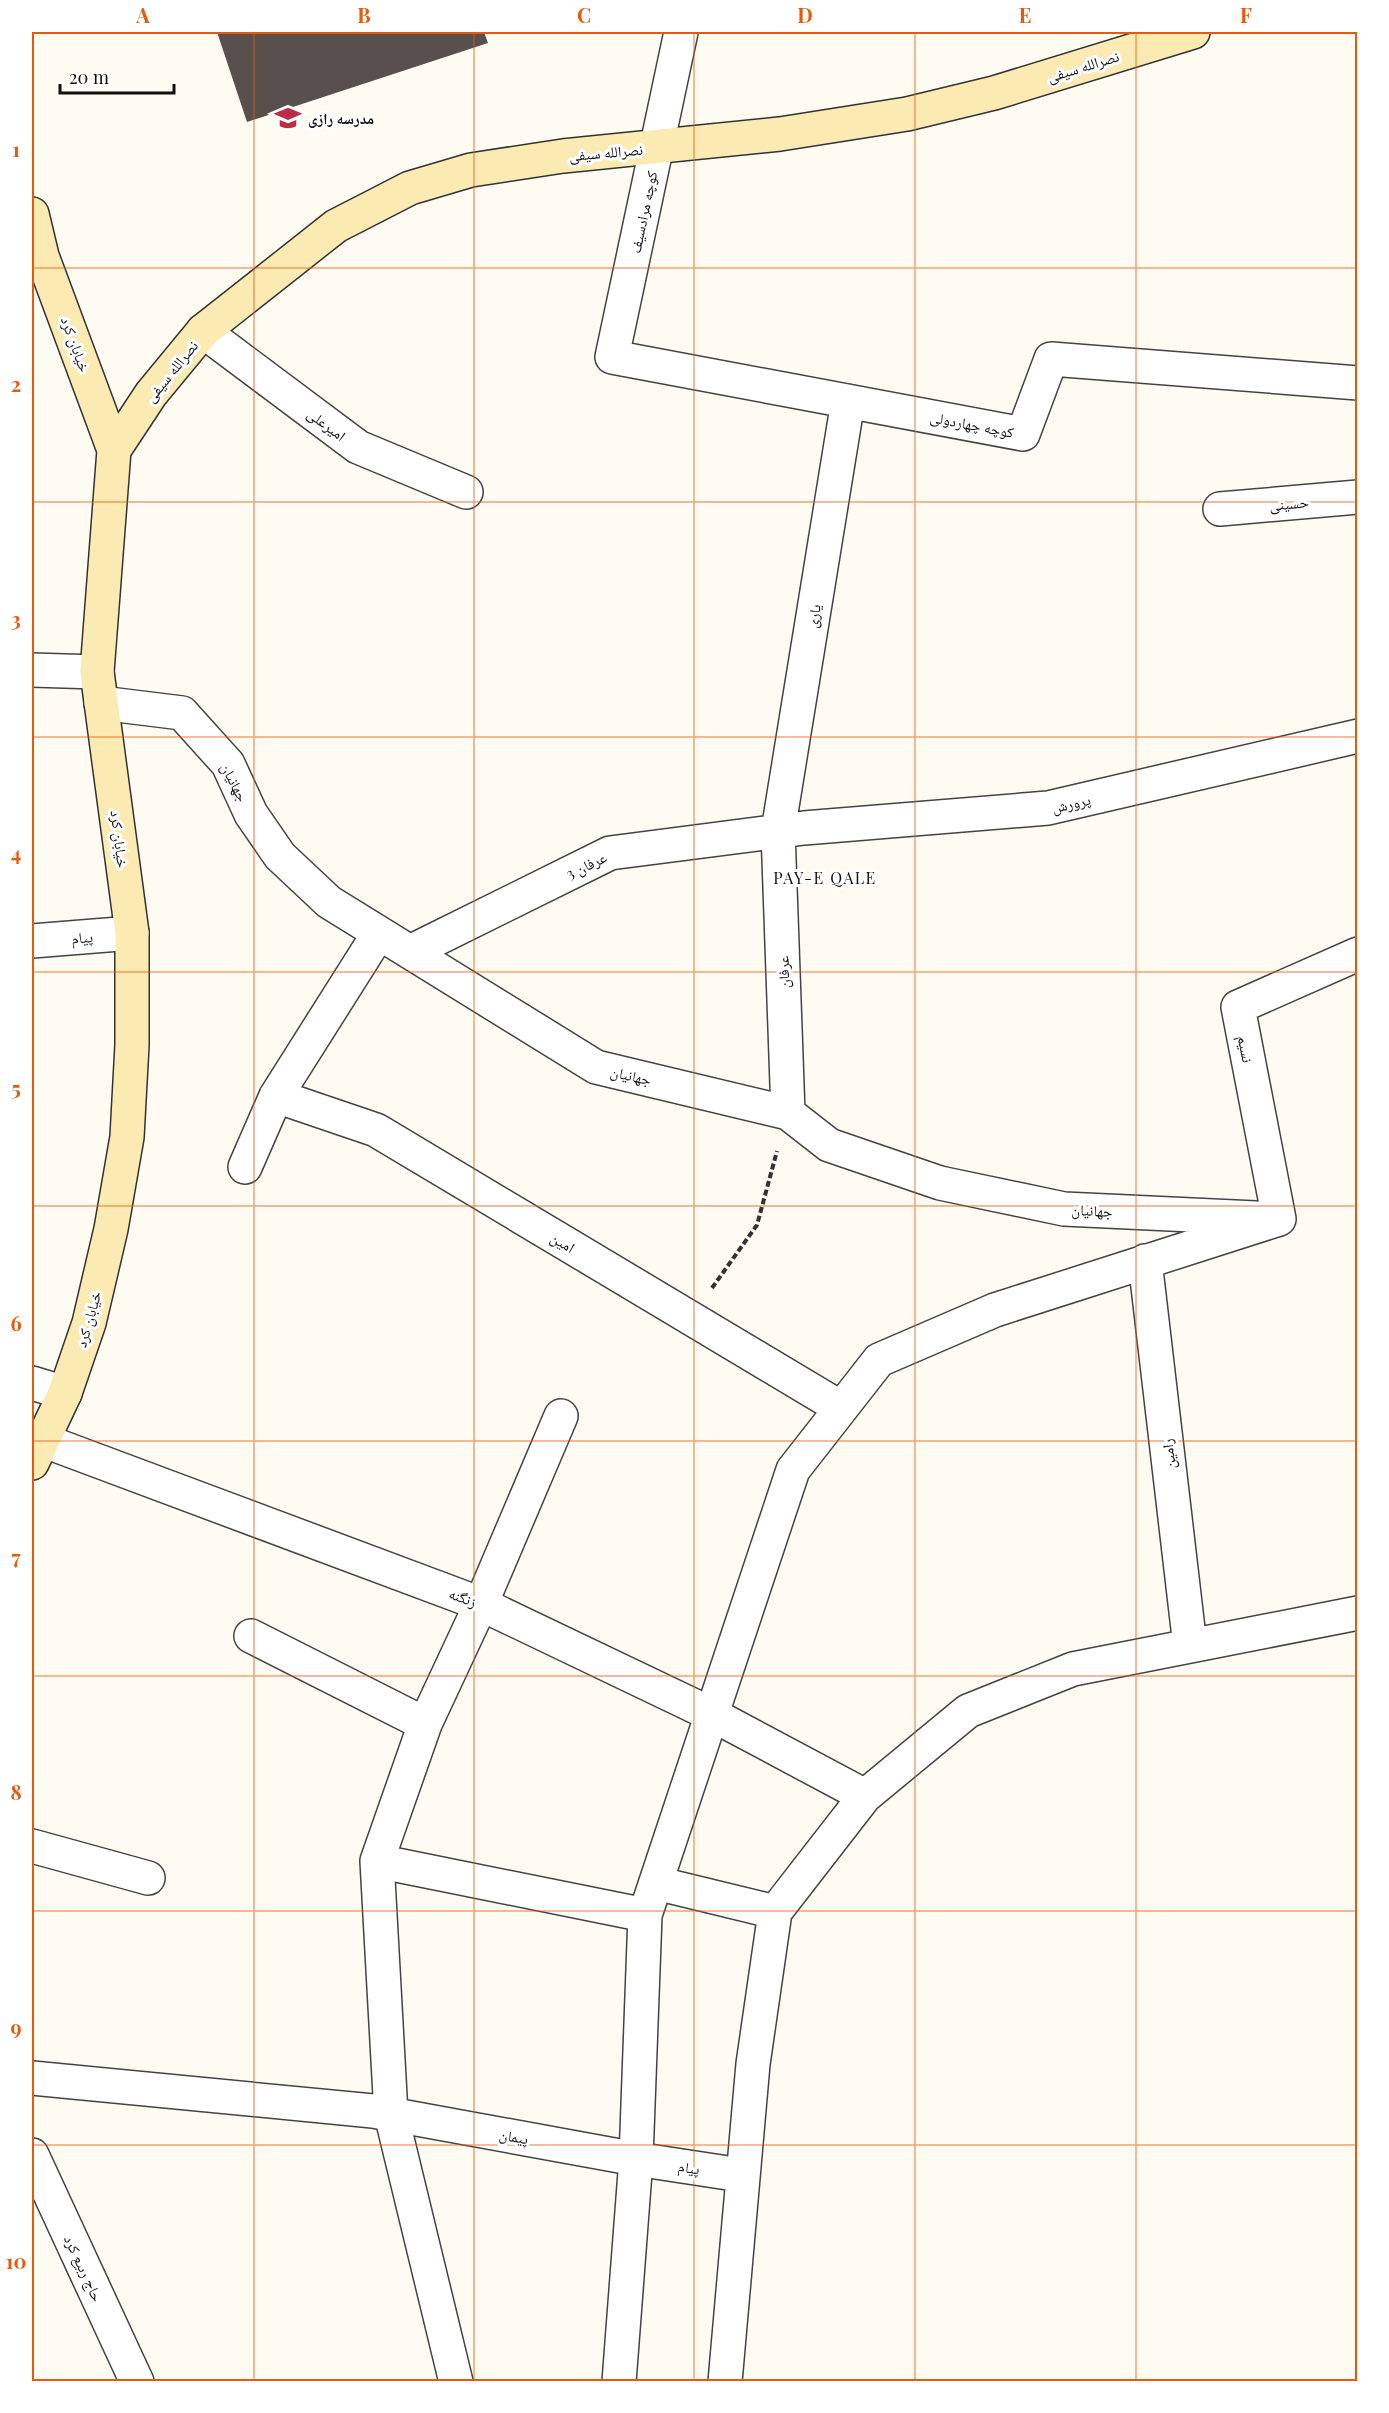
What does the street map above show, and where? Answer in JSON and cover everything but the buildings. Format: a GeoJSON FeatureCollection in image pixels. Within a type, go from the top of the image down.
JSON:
{"type":"FeatureCollection","features":[{"type":"Feature","properties":{"kind":"street","name":"کوچه مرادسیف"},"geometry":{"type":"LineString","coordinates":[[612,357],[681,32]]}},
{"type":"Feature","properties":{"kind":"street","name":"نصرالله سیفی"},"geometry":{"type":"LineString","coordinates":[[114,450],[151,394],[203,331],[336,226],[410,188],[471,170],[563,156],[780,134],[907,114],[994,93],[1193,32]]}},
{"type":"Feature","properties":{"kind":"street","name":"خیابان کرد"},"geometry":{"type":"LineString","coordinates":[[32,214],[42,256],[114,450],[99,687],[132,933],[132,1045],[128,1137],[111,1229],[89,1323],[65,1393],[37,1452]]}},
{"type":"Feature","properties":{"kind":"street","name":"امیرعلی"},"geometry":{"type":"LineString","coordinates":[[203,331],[358,447],[466,492]]}},
{"type":"Feature","properties":{"kind":"street","name":"کوچه چهاردولی"},"geometry":{"type":"LineString","coordinates":[[612,357],[1023,434],[1051,359],[1358,383]]}},
{"type":"Feature","properties":{"kind":"street","name":"یاری"},"geometry":{"type":"LineString","coordinates":[[778,831],[848,401]]}},
{"type":"Feature","properties":{"kind":"street","name":"حسینی"},"geometry":{"type":"LineString","coordinates":[[1220,509],[1358,497]]}},
{"type":"Feature","properties":{"kind":"street","name":"جهانیان"},"geometry":{"type":"LineString","coordinates":[[32,670],[99,687],[182,713],[228,764],[250,814],[280,856],[329,902],[596,1067],[788,1113],[829,1145],[940,1183],[1064,1209],[1279,1219]]}},
{"type":"Feature","properties":{"kind":"street","name":"پرورش"},"geometry":{"type":"LineString","coordinates":[[778,831],[1048,808],[1358,736]]}},
{"type":"Feature","properties":{"kind":"street","name":"عرفان 3"},"geometry":{"type":"LineString","coordinates":[[410,952],[610,853],[778,831]]}},
{"type":"Feature","properties":{"kind":"street","name":"عرفان"},"geometry":{"type":"LineString","coordinates":[[778,831],[788,1113]]}},
{"type":"Feature","properties":{"kind":"street","name":"پیام"},"geometry":{"type":"LineString","coordinates":[[32,941],[132,933]]}},
{"type":"Feature","properties":{"kind":"street"},"geometry":{"type":"LineString","coordinates":[[245,1167],[276,1096],[379,933]]}},
{"type":"Feature","properties":{"kind":"street","name":"نسیم"},"geometry":{"type":"LineString","coordinates":[[1279,1219],[1238,1007],[1358,954]]}},
{"type":"Feature","properties":{"kind":"street","name":"امین"},"geometry":{"type":"LineString","coordinates":[[276,1096],[376,1130],[841,1408]]}},
{"type":"Feature","properties":{"kind":"street"},"geometry":{"type":"LineString","coordinates":[[619,2382],[636,2158],[645,1915],[793,1470],[879,1360],[995,1310],[1279,1219]]}},
{"type":"Feature","properties":{"kind":"street","name":"رامین"},"geometry":{"type":"LineString","coordinates":[[1145,1261],[1190,1646]]}},
{"type":"Feature","properties":{"kind":"street"},"geometry":{"type":"LineString","coordinates":[[32,1383],[65,1393]]}},
{"type":"Feature","properties":{"kind":"street"},"geometry":{"type":"LineString","coordinates":[[456,2382],[391,2114],[377,1860],[424,1724],[481,1604],[561,1416]]}},
{"type":"Feature","properties":{"kind":"street","name":"زنگنه"},"geometry":{"type":"LineString","coordinates":[[37,1452],[481,1604],[713,1715],[865,1796]]}},
{"type":"Feature","properties":{"kind":"street"},"geometry":{"type":"LineString","coordinates":[[725,2382],[741,2175],[753,2064],[775,1912],[865,1796],[968,1711],[1073,1669],[1358,1613]]}},
{"type":"Feature","properties":{"kind":"street"},"geometry":{"type":"LineString","coordinates":[[251,1636],[424,1724]]}},
{"type":"Feature","properties":{"kind":"street"},"geometry":{"type":"LineString","coordinates":[[32,1846],[148,1878]]}},
{"type":"Feature","properties":{"kind":"street"},"geometry":{"type":"LineString","coordinates":[[377,1860],[645,1915]]}},
{"type":"Feature","properties":{"kind":"street"},"geometry":{"type":"LineString","coordinates":[[656,1883],[775,1912]]}},
{"type":"Feature","properties":{"kind":"street","name":"پیمان"},"geometry":{"type":"LineString","coordinates":[[32,2078],[391,2114],[636,2158]]}},
{"type":"Feature","properties":{"kind":"street","name":"حاج ربیع کرد"},"geometry":{"type":"LineString","coordinates":[[32,2155],[137,2382]]}},
{"type":"Feature","properties":{"kind":"street","name":"پیام"},"geometry":{"type":"LineString","coordinates":[[636,2158],[741,2175]]}},
{"type":"Feature","properties":{"kind":"path"},"geometry":{"type":"LineString","coordinates":[[690,1318],[757,1225],[788,1113]]}},
{"type":"Feature","properties":{"kind":"place","name":"مدرسه رازی"},"geometry":{"type":"Point","coordinates":[288,118]}},
{"type":"Feature","properties":{"kind":"district","name":"PAY-E QALE"},"geometry":{"type":"Point","coordinates":[825,877]}}]}
